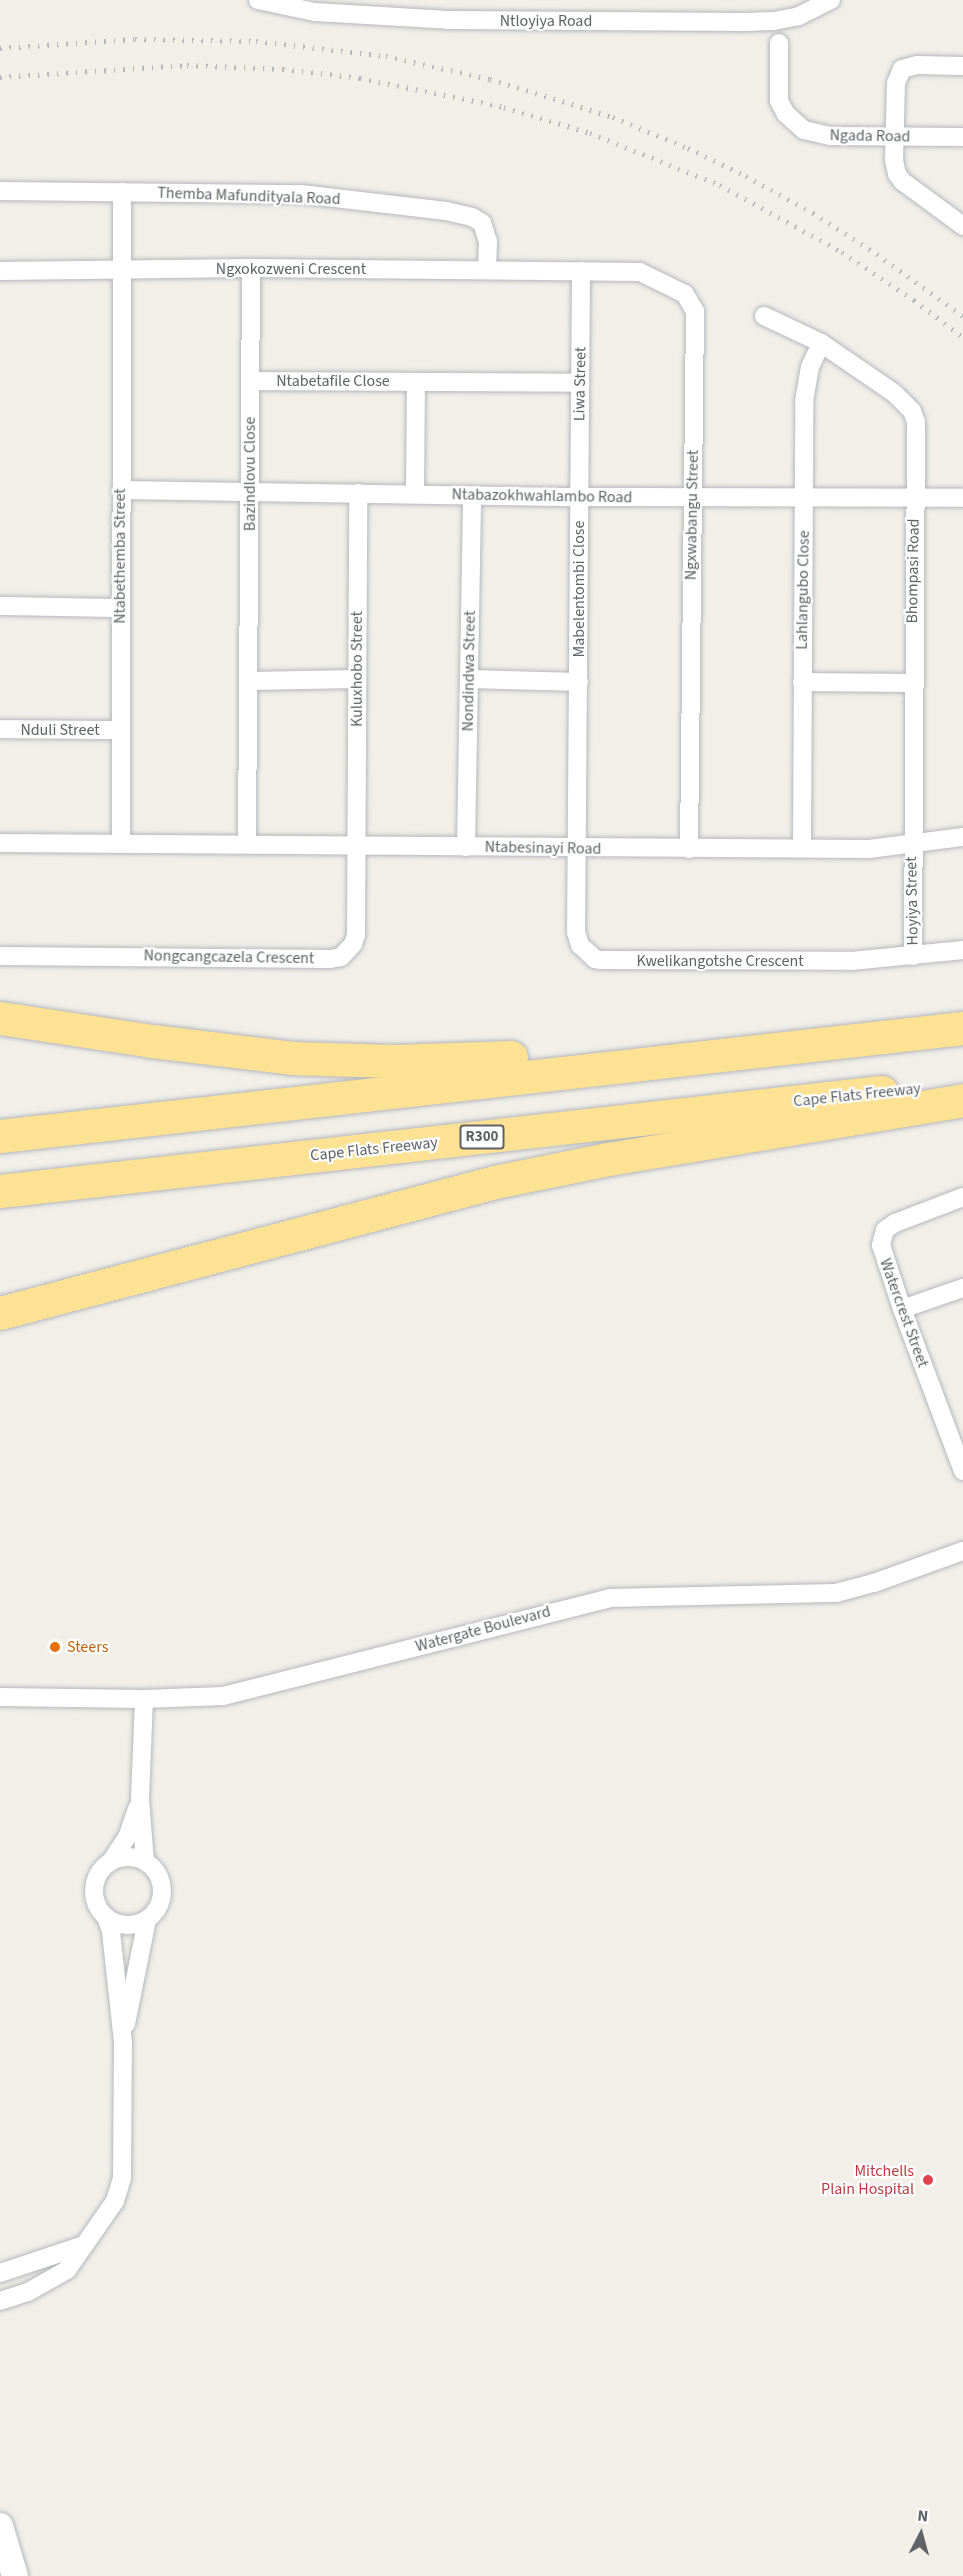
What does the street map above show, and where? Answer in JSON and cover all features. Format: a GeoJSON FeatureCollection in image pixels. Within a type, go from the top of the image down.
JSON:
{"type":"FeatureCollection","features":[{"type":"Feature","properties":{"kind":"highway"},"geometry":{"type":"LineString","coordinates":[[0,1020],[292,1058],[343,1060],[494,1058],[660,1048],[686,1048],[712,1054]]}},
{"type":"Feature","properties":{"kind":"highway"},"geometry":{"type":"LineString","coordinates":[[0,1136],[712,1054],[963,1028]]}},
{"type":"Feature","properties":{"kind":"highway","name":"Cape Flats Freeway"},"geometry":{"type":"LineString","coordinates":[[0,1191],[963,1083]]}},
{"type":"Feature","properties":{"kind":"highway"},"geometry":{"type":"LineString","coordinates":[[0,1312],[495,1182],[608,1159],[963,1100]]}},
{"type":"Feature","properties":{"kind":"main road"},"geometry":{"type":"LineString","coordinates":[[0,2526],[15,2576]]}},
{"type":"Feature","properties":{"kind":"street","name":"Ntloyiya Road"},"geometry":{"type":"LineString","coordinates":[[258,0],[315,12],[448,20],[745,22],[774,21],[798,16],[831,0]]}},
{"type":"Feature","properties":{"kind":"street","name":"Ngada Road"},"geometry":{"type":"LineString","coordinates":[[779,43],[779,101],[793,121],[816,134],[896,137],[963,136]]}},
{"type":"Feature","properties":{"kind":"street"},"geometry":{"type":"LineString","coordinates":[[963,66],[917,65],[902,69],[896,83],[895,168],[902,181],[963,226]]}},
{"type":"Feature","properties":{"kind":"street","name":"Themba Mafundityala Road"},"geometry":{"type":"LineString","coordinates":[[0,191],[301,194],[446,211],[472,217],[482,223],[487,232],[488,241],[487,270]]}},
{"type":"Feature","properties":{"kind":"street","name":"Ntabethemba Street"},"geometry":{"type":"LineString","coordinates":[[121,843],[122,192]]}},
{"type":"Feature","properties":{"kind":"street","name":"Ngxokozweni Crescent"},"geometry":{"type":"LineString","coordinates":[[0,271],[251,268],[581,271]]}},
{"type":"Feature","properties":{"kind":"street","name":"Bazindlovu Close"},"geometry":{"type":"LineString","coordinates":[[248,844],[251,268]]}},
{"type":"Feature","properties":{"kind":"street","name":"Liwa Street"},"geometry":{"type":"LineString","coordinates":[[579,496],[581,271]]}},
{"type":"Feature","properties":{"kind":"street","name":"Ngxwabangu Street"},"geometry":{"type":"LineString","coordinates":[[581,271],[640,272],[685,294],[691,300],[695,311],[689,849]]}},
{"type":"Feature","properties":{"kind":"street","name":"Bhompasi Road"},"geometry":{"type":"LineString","coordinates":[[764,316],[821,344],[894,393],[912,411],[915,422],[912,845]]}},
{"type":"Feature","properties":{"kind":"street"},"geometry":{"type":"LineString","coordinates":[[804,498],[806,381],[821,344]]}},
{"type":"Feature","properties":{"kind":"street","name":"Ntabetafile Close"},"geometry":{"type":"LineString","coordinates":[[250,381],[580,383]]}},
{"type":"Feature","properties":{"kind":"street"},"geometry":{"type":"LineString","coordinates":[[415,494],[416,382]]}},
{"type":"Feature","properties":{"kind":"street","name":"Ntabazokhwahlambo Road"},"geometry":{"type":"LineString","coordinates":[[121,490],[963,498]]}},
{"type":"Feature","properties":{"kind":"street","name":"Kuluxhobo Street"},"geometry":{"type":"LineString","coordinates":[[357,845],[358,493]]}},
{"type":"Feature","properties":{"kind":"street","name":"Nondindwa Street"},"geometry":{"type":"LineString","coordinates":[[466,847],[472,495]]}},
{"type":"Feature","properties":{"kind":"street","name":"Mabelentombi Close"},"geometry":{"type":"LineString","coordinates":[[577,848],[579,496]]}},
{"type":"Feature","properties":{"kind":"street","name":"Lahlangubo Close"},"geometry":{"type":"LineString","coordinates":[[802,848],[804,498]]}},
{"type":"Feature","properties":{"kind":"street"},"geometry":{"type":"LineString","coordinates":[[0,606],[120,608]]}},
{"type":"Feature","properties":{"kind":"street"},"geometry":{"type":"LineString","coordinates":[[248,681],[357,679]]}},
{"type":"Feature","properties":{"kind":"street","name":"Mabelentombi Close"},"geometry":{"type":"LineString","coordinates":[[469,679],[579,682]]}},
{"type":"Feature","properties":{"kind":"street"},"geometry":{"type":"LineString","coordinates":[[802,682],[912,683]]}},
{"type":"Feature","properties":{"kind":"street","name":"Nduli Street"},"geometry":{"type":"LineString","coordinates":[[0,729],[120,730]]}},
{"type":"Feature","properties":{"kind":"street","name":"Ntabesinayi Road"},"geometry":{"type":"LineString","coordinates":[[121,843],[869,849],[963,837]]}},
{"type":"Feature","properties":{"kind":"street"},"geometry":{"type":"LineString","coordinates":[[0,843],[121,843]]}},
{"type":"Feature","properties":{"kind":"street","name":"Nongcangcazela Crescent"},"geometry":{"type":"LineString","coordinates":[[0,956],[330,959],[341,957],[353,944],[356,935],[357,845]]}},
{"type":"Feature","properties":{"kind":"street","name":"Hoyiya Street"},"geometry":{"type":"LineString","coordinates":[[912,845],[913,956]]}},
{"type":"Feature","properties":{"kind":"street","name":"Kwelikangotshe Crescent"},"geometry":{"type":"LineString","coordinates":[[577,848],[576,932],[580,945],[595,959],[842,961],[963,950]]}},
{"type":"Feature","properties":{"kind":"street","name":"Watercrest Street"},"geometry":{"type":"LineString","coordinates":[[963,1197],[895,1223],[885,1230],[881,1245],[882,1254],[902,1309],[957,1438],[963,1472]]}},
{"type":"Feature","properties":{"kind":"street"},"geometry":{"type":"LineString","coordinates":[[902,1309],[963,1288]]}},
{"type":"Feature","properties":{"kind":"street","name":"Watergate Boulevard"},"geometry":{"type":"LineString","coordinates":[[0,1697],[144,1699],[232,1694],[610,1598],[798,1596],[836,1593],[874,1583],[963,1551]]}},
{"type":"Feature","properties":{"kind":"street"},"geometry":{"type":"LineString","coordinates":[[144,1699],[140,1800],[146,1861]]}},
{"type":"Feature","properties":{"kind":"street"},"geometry":{"type":"LineString","coordinates":[[0,2301],[49,2282],[67,2270],[115,2201],[122,2178],[123,2042],[111,1931],[106,1917],[99,1908],[94,1887],[103,1867],[112,1860],[128,1835],[140,1800]]}},
{"type":"Feature","properties":{"kind":"street"},"geometry":{"type":"LineString","coordinates":[[106,1917],[126,1925],[147,1920],[157,1910],[163,1887],[160,1876],[146,1861],[133,1856],[112,1860]]}},
{"type":"Feature","properties":{"kind":"street"},"geometry":{"type":"LineString","coordinates":[[123,2042],[147,1920]]}},
{"type":"Feature","properties":{"kind":"street"},"geometry":{"type":"LineString","coordinates":[[0,2273],[84,2245]]}},
{"type":"Feature","properties":{"kind":"railway"},"geometry":{"type":"LineString","coordinates":[[0,48],[135,39],[256,41],[386,56],[490,79],[613,117],[688,148],[746,176],[813,213],[877,254],[963,316]]}},
{"type":"Feature","properties":{"kind":"railway"},"geometry":{"type":"LineString","coordinates":[[0,77],[187,65],[283,69],[360,78],[504,107],[590,133],[720,185],[842,252],[914,300],[963,337]]}},
{"type":"Feature","properties":{"kind":"place","name":"Steers"},"geometry":{"type":"Point","coordinates":[55,1647]}},
{"type":"Feature","properties":{"kind":"place","name":"Mitchells Plain Hospital"},"geometry":{"type":"Point","coordinates":[928,2180]}}]}
